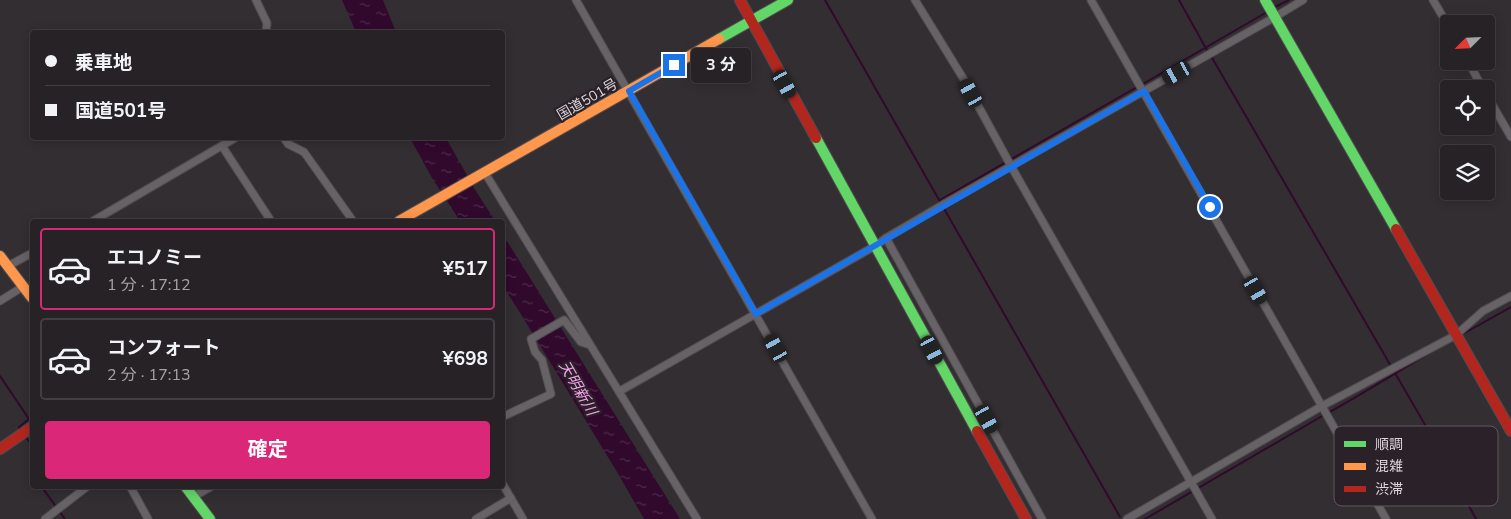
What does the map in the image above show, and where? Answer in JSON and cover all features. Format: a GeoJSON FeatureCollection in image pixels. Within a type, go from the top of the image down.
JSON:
{"type":"FeatureCollection","features":[{"type":"Feature","properties":{"kind":"main road"},"geometry":{"type":"LineString","coordinates":[[740,0],[1026,519]]}},
{"type":"Feature","properties":{"kind":"main road","name":"国道501号"},"geometry":{"type":"LineString","coordinates":[[403,219],[788,0]]}},
{"type":"Feature","properties":{"kind":"main road"},"geometry":{"type":"LineString","coordinates":[[1271,10],[1511,431]]}},
{"type":"Feature","properties":{"kind":"main road"},"geometry":{"type":"LineString","coordinates":[[0,256],[30,295]]}},
{"type":"Feature","properties":{"kind":"main road"},"geometry":{"type":"LineString","coordinates":[[0,449],[26,432]]}},
{"type":"Feature","properties":{"kind":"main road"},"geometry":{"type":"LineString","coordinates":[[187,489],[210,519]]}},
{"type":"Feature","properties":{"kind":"street"},"geometry":{"type":"LineString","coordinates":[[256,0],[267,23],[266,30]]}},
{"type":"Feature","properties":{"kind":"street"},"geometry":{"type":"LineString","coordinates":[[576,0],[872,519]]}},
{"type":"Feature","properties":{"kind":"street"},"geometry":{"type":"LineString","coordinates":[[915,0],[963,78],[1212,519]]}},
{"type":"Feature","properties":{"kind":"street"},"geometry":{"type":"LineString","coordinates":[[1092,0],[1334,427]]}},
{"type":"Feature","properties":{"kind":"street"},"geometry":{"type":"LineString","coordinates":[[620,391],[1144,91],[1271,10],[1302,0]]}},
{"type":"Feature","properties":{"kind":"street"},"geometry":{"type":"LineString","coordinates":[[1433,0],[1442,15]]}},
{"type":"Feature","properties":{"kind":"street"},"geometry":{"type":"LineString","coordinates":[[1495,109],[1511,137]]}},
{"type":"Feature","properties":{"kind":"street"},"geometry":{"type":"LineString","coordinates":[[96,219],[232,140]]}},
{"type":"Feature","properties":{"kind":"street"},"geometry":{"type":"LineString","coordinates":[[285,140],[288,144],[304,152],[352,219]]}},
{"type":"Feature","properties":{"kind":"street"},"geometry":{"type":"LineString","coordinates":[[222,146],[270,219]]}},
{"type":"Feature","properties":{"kind":"street"},"geometry":{"type":"LineString","coordinates":[[482,174],[620,391],[697,519]]}},
{"type":"Feature","properties":{"kind":"street"},"geometry":{"type":"LineString","coordinates":[[886,238],[1042,519]]}},
{"type":"Feature","properties":{"kind":"street"},"geometry":{"type":"LineString","coordinates":[[8,266],[30,254]]}},
{"type":"Feature","properties":{"kind":"street"},"geometry":{"type":"LineString","coordinates":[[0,301],[24,286]]}},
{"type":"Feature","properties":{"kind":"street"},"geometry":{"type":"LineString","coordinates":[[1127,519],[1322,406],[1456,335],[1483,311],[1511,296]]}},
{"type":"Feature","properties":{"kind":"street"},"geometry":{"type":"LineString","coordinates":[[505,415],[551,394],[542,360],[534,352],[531,339],[564,320],[581,342],[590,345]]}},
{"type":"Feature","properties":{"kind":"street"},"geometry":{"type":"LineString","coordinates":[[505,488],[522,519]]}},
{"type":"Feature","properties":{"kind":"street"},"geometry":{"type":"LineString","coordinates":[[45,519],[84,489]]}},
{"type":"Feature","properties":{"kind":"street"},"geometry":{"type":"LineString","coordinates":[[132,489],[148,519]]}},
{"type":"Feature","properties":{"kind":"street"},"geometry":{"type":"LineString","coordinates":[[193,497],[207,489]]}},
{"type":"Feature","properties":{"kind":"street"},"geometry":{"type":"LineString","coordinates":[[476,519],[511,498]]}},
{"type":"Feature","properties":{"kind":"street"},"geometry":{"type":"LineString","coordinates":[[1379,506],[1386,519]]}},
{"type":"Feature","properties":{"kind":"water"},"geometry":{"type":"Polygon","coordinates":[[[342,0],[383,0],[395,30],[355,30],[342,0]]]}},
{"type":"Feature","properties":{"kind":"water"},"geometry":{"type":"Polygon","coordinates":[[[411,140],[447,140],[494,219],[459,219],[432,178],[411,140]]]}},
{"type":"Feature","properties":{"kind":"water","name":"天明新川"},"geometry":{"type":"Polygon","coordinates":[[[505,238],[680,519],[644,519],[505,289],[505,238]]]}},
{"type":"Feature","properties":{"kind":"waterway"},"geometry":{"type":"LineString","coordinates":[[825,0],[1120,517]]}},
{"type":"Feature","properties":{"kind":"waterway"},"geometry":{"type":"LineString","coordinates":[[1179,0],[1208,52]]}},
{"type":"Feature","properties":{"kind":"waterway"},"geometry":{"type":"LineString","coordinates":[[1273,8],[1289,0]]}},
{"type":"Feature","properties":{"kind":"waterway"},"geometry":{"type":"LineString","coordinates":[[1141,85],[1267,12]]}},
{"type":"Feature","properties":{"kind":"waterway"},"geometry":{"type":"LineString","coordinates":[[1211,56],[1426,426]]}},
{"type":"Feature","properties":{"kind":"waterway"},"geometry":{"type":"LineString","coordinates":[[940,200],[1137,87]]}},
{"type":"Feature","properties":{"kind":"waterway"},"geometry":{"type":"LineString","coordinates":[[1461,335],[1511,307]]}},
{"type":"Feature","properties":{"kind":"waterway"},"geometry":{"type":"LineString","coordinates":[[1328,413],[1440,347]]}},
{"type":"Feature","properties":{"kind":"waterway"},"geometry":{"type":"LineString","coordinates":[[0,376],[29,419],[19,427],[20,429]]}},
{"type":"Feature","properties":{"kind":"waterway"},"geometry":{"type":"LineString","coordinates":[[1145,519],[1324,415]]}},
{"type":"Feature","properties":{"kind":"waterway"},"geometry":{"type":"LineString","coordinates":[[26,437],[30,443]]}},
{"type":"Feature","properties":{"kind":"waterway"},"geometry":{"type":"LineString","coordinates":[[43,489],[65,519]]}},
{"type":"Feature","properties":{"kind":"waterway"},"geometry":{"type":"LineString","coordinates":[[1469,506],[1476,519]]}},
{"type":"Feature","properties":{"kind":"traffic: fast"},"geometry":{"type":"LineString","coordinates":[[719,39],[788,0]]}},
{"type":"Feature","properties":{"kind":"traffic: fast"},"geometry":{"type":"LineString","coordinates":[[1265,0],[1396,229]]}},
{"type":"Feature","properties":{"kind":"traffic: fast"},"geometry":{"type":"LineString","coordinates":[[816,138],[977,431]]}},
{"type":"Feature","properties":{"kind":"traffic: fast"},"geometry":{"type":"LineString","coordinates":[[187,489],[210,519]]}},
{"type":"Feature","properties":{"kind":"traffic: slow"},"geometry":{"type":"LineString","coordinates":[[403,219],[719,39]]}},
{"type":"Feature","properties":{"kind":"traffic: slow"},"geometry":{"type":"LineString","coordinates":[[0,256],[30,295]]}},
{"type":"Feature","properties":{"kind":"traffic: jam"},"geometry":{"type":"LineString","coordinates":[[740,0],[816,138]]}},
{"type":"Feature","properties":{"kind":"traffic: jam"},"geometry":{"type":"LineString","coordinates":[[1396,229],[1511,431]]}},
{"type":"Feature","properties":{"kind":"traffic: jam"},"geometry":{"type":"LineString","coordinates":[[0,449],[30,428]]}},
{"type":"Feature","properties":{"kind":"traffic: jam"},"geometry":{"type":"LineString","coordinates":[[977,431],[1026,519]]}},
{"type":"Feature","properties":{"kind":"route"},"geometry":{"type":"LineString","coordinates":[[674,65],[629,91],[756,314],[939,207],[1144,91],[1210,207]]}}]}
